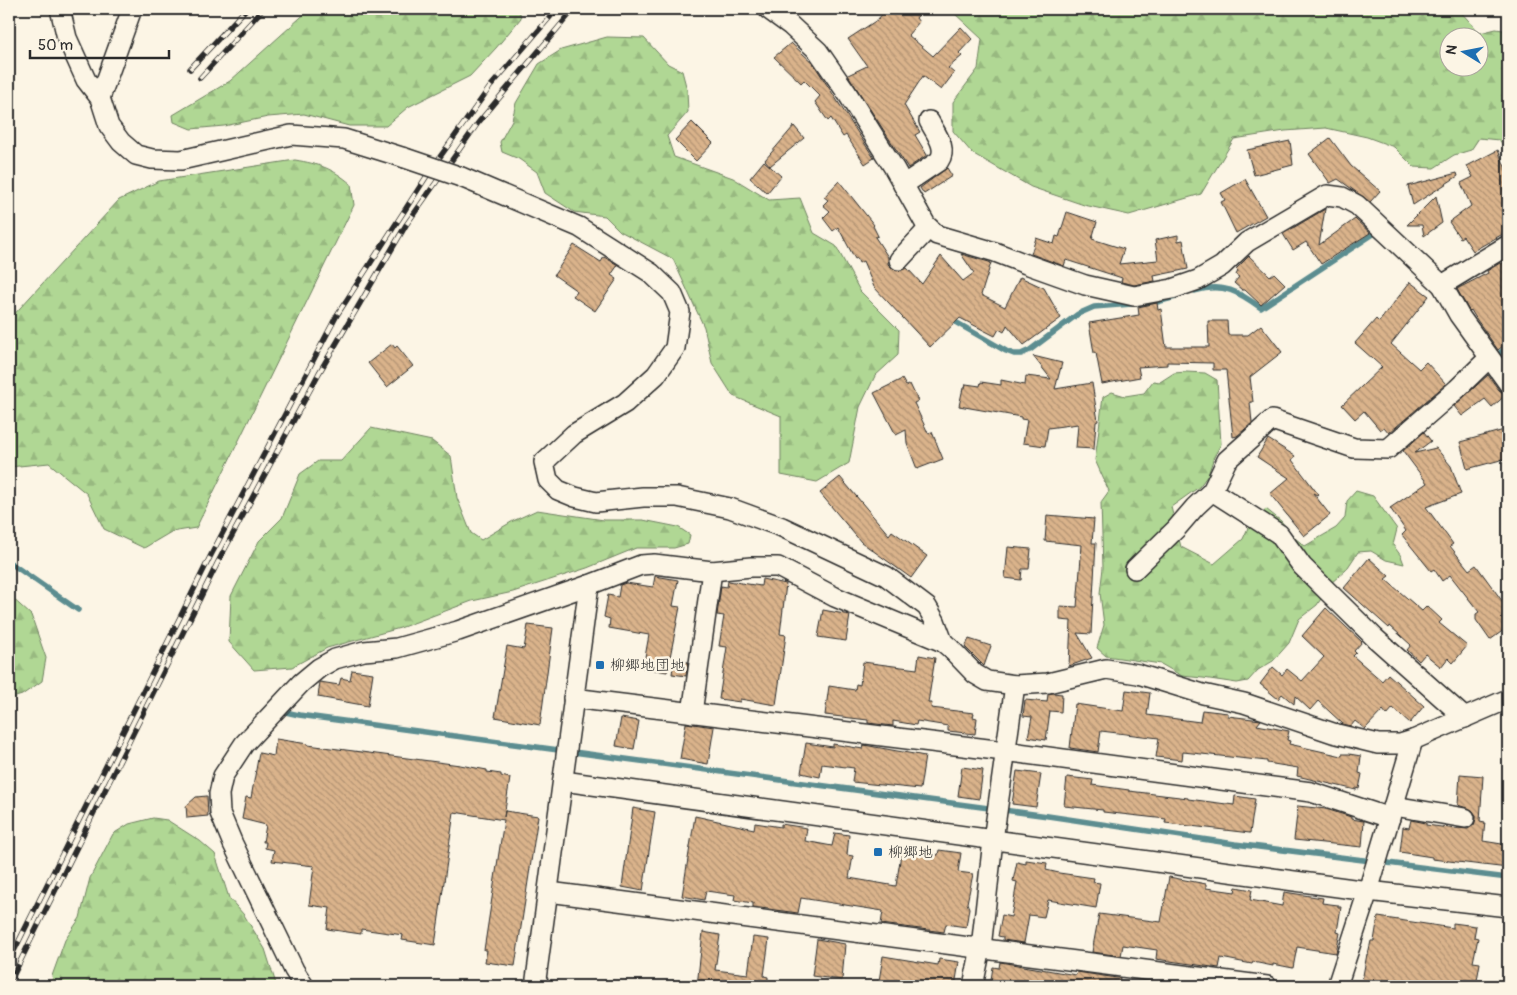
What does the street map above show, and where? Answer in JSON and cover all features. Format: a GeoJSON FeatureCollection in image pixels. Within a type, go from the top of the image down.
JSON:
{"type":"FeatureCollection","features":[{"type":"Feature","properties":{"kind":"street"},"geometry":{"type":"LineString","coordinates":[[60,9],[67,38],[86,80],[100,98],[109,126],[121,142],[136,155],[152,160],[181,160],[291,135],[344,139],[461,178],[579,227],[651,273],[672,293],[680,312],[675,348],[656,375],[625,403],[574,434],[544,462],[548,480],[558,490],[596,502],[643,497],[677,497],[730,508],[782,527],[886,576],[927,607],[935,620],[943,642]]}},
{"type":"Feature","properties":{"kind":"street"},"geometry":{"type":"LineString","coordinates":[[100,98],[132,9]]}},
{"type":"Feature","properties":{"kind":"street"},"geometry":{"type":"LineString","coordinates":[[768,9],[790,25],[818,51],[847,93],[919,214],[929,228],[937,235],[995,252],[1085,285],[1134,296],[1172,289],[1198,280],[1222,266],[1247,242],[1327,195],[1342,197],[1357,205],[1442,285],[1459,315],[1508,383]]}},
{"type":"Feature","properties":{"kind":"street"},"geometry":{"type":"LineString","coordinates":[[903,185],[942,157],[941,142],[929,121]]}},
{"type":"Feature","properties":{"kind":"street"},"geometry":{"type":"LineString","coordinates":[[899,260],[929,228]]}},
{"type":"Feature","properties":{"kind":"street"},"geometry":{"type":"LineString","coordinates":[[1442,285],[1508,245]]}},
{"type":"Feature","properties":{"kind":"street"},"geometry":{"type":"LineString","coordinates":[[1135,569],[1212,492],[1226,460],[1272,420],[1354,448],[1388,449],[1458,389],[1490,358]]}},
{"type":"Feature","properties":{"kind":"street"},"geometry":{"type":"LineString","coordinates":[[1212,492],[1279,534],[1309,572],[1375,638],[1465,718]]}},
{"type":"Feature","properties":{"kind":"street"},"geometry":{"type":"LineString","coordinates":[[304,986],[281,943],[220,813],[219,794],[223,776],[244,744],[284,700],[320,668],[335,659],[364,651],[396,648],[458,631],[589,585],[641,564],[712,571],[751,567],[778,567],[835,597],[943,642],[975,674],[987,681],[1015,686],[1048,683],[1106,669],[1138,674],[1203,694],[1244,703],[1333,733],[1369,742],[1390,745],[1413,740],[1508,699]]}},
{"type":"Feature","properties":{"kind":"street"},"geometry":{"type":"LineString","coordinates":[[692,712],[712,571]]}},
{"type":"Feature","properties":{"kind":"street"},"geometry":{"type":"LineString","coordinates":[[540,986],[536,979],[589,585]]}},
{"type":"Feature","properties":{"kind":"street"},"geometry":{"type":"LineString","coordinates":[[973,986],[981,948],[1004,750],[1015,686]]}},
{"type":"Feature","properties":{"kind":"street"},"geometry":{"type":"LineString","coordinates":[[573,698],[1004,750],[1311,792],[1392,812],[1465,818]]}},
{"type":"Feature","properties":{"kind":"street"},"geometry":{"type":"LineString","coordinates":[[1337,986],[1368,891],[1413,740]]}},
{"type":"Feature","properties":{"kind":"street"},"geometry":{"type":"LineString","coordinates":[[563,781],[994,832],[1368,891],[1508,907]]}},
{"type":"Feature","properties":{"kind":"street"},"geometry":{"type":"LineString","coordinates":[[549,892],[1267,986]]}},
{"type":"Feature","properties":{"kind":"green space"},"geometry":{"type":"Polygon","coordinates":[[[310,9],[519,9],[521,18],[470,76],[408,107],[386,126],[349,126],[304,114],[268,117],[224,126],[191,129],[174,122],[173,115],[230,81],[310,9]]]}},
{"type":"Feature","properties":{"kind":"green space"},"geometry":{"type":"Polygon","coordinates":[[[947,9],[1458,9],[1475,28],[1440,28],[1440,78],[1490,78],[1490,30],[1503,30],[1508,41],[1508,150],[1499,140],[1479,138],[1471,150],[1454,155],[1434,168],[1414,167],[1394,147],[1367,137],[1326,128],[1285,131],[1234,139],[1201,194],[1129,215],[1084,205],[1031,187],[972,153],[953,131],[953,102],[978,69],[982,39],[953,12],[947,9]]]}},
{"type":"Feature","properties":{"kind":"green space"},"geometry":{"type":"Polygon","coordinates":[[[607,37],[644,38],[668,64],[682,71],[687,90],[688,112],[667,136],[674,157],[733,178],[769,200],[800,198],[814,233],[836,246],[860,291],[899,330],[898,355],[875,376],[860,407],[849,463],[817,482],[781,475],[781,416],[733,396],[712,363],[704,327],[673,259],[620,231],[605,216],[574,212],[545,193],[537,172],[519,159],[502,152],[500,142],[512,120],[516,103],[539,64],[561,50],[607,37]]]}},
{"type":"Feature","properties":{"kind":"green space"},"geometry":{"type":"Polygon","coordinates":[[[295,160],[311,163],[338,174],[351,184],[354,205],[196,528],[171,532],[144,548],[104,529],[87,494],[49,463],[9,467],[9,320],[119,200],[159,181],[295,160]]]}},
{"type":"Feature","properties":{"kind":"green space"},"geometry":{"type":"Polygon","coordinates":[[[1174,373],[1205,373],[1217,380],[1221,444],[1208,475],[1199,487],[1171,507],[1181,547],[1214,564],[1243,539],[1251,521],[1266,509],[1281,521],[1296,539],[1305,546],[1336,528],[1345,518],[1347,501],[1356,491],[1373,496],[1397,529],[1393,545],[1404,564],[1386,560],[1371,551],[1358,552],[1346,570],[1331,583],[1317,605],[1299,619],[1289,643],[1273,661],[1258,670],[1248,681],[1237,683],[1182,676],[1161,664],[1106,656],[1097,648],[1104,625],[1100,593],[1103,568],[1101,502],[1109,491],[1095,460],[1103,397],[1112,392],[1125,396],[1144,393],[1153,381],[1160,382],[1174,373]]]}},
{"type":"Feature","properties":{"kind":"green space"},"geometry":{"type":"Polygon","coordinates":[[[371,428],[432,441],[451,456],[457,498],[471,533],[481,540],[513,521],[537,510],[604,520],[643,520],[678,527],[690,535],[688,544],[674,548],[636,548],[587,568],[513,592],[472,601],[400,628],[327,648],[292,667],[254,670],[229,642],[231,596],[259,541],[282,518],[300,474],[318,461],[341,461],[371,428]]]}},
{"type":"Feature","properties":{"kind":"green space"},"geometry":{"type":"Polygon","coordinates":[[[9,595],[31,615],[46,658],[42,681],[22,695],[9,699],[9,595]]]}},
{"type":"Feature","properties":{"kind":"green space"},"geometry":{"type":"Polygon","coordinates":[[[153,818],[167,820],[200,841],[215,854],[229,898],[244,915],[265,949],[276,984],[279,986],[55,986],[52,976],[65,940],[80,918],[90,878],[113,834],[129,824],[153,818]]]}},
{"type":"Feature","properties":{"kind":"building"},"geometry":{"type":"Polygon","coordinates":[[[887,9],[924,9],[916,18],[919,22],[908,35],[933,56],[961,27],[972,39],[959,53],[962,56],[948,68],[954,73],[941,90],[923,76],[904,105],[920,132],[915,135],[927,155],[908,168],[848,75],[867,66],[848,39],[877,20],[887,9]]]}},
{"type":"Feature","properties":{"kind":"building"},"geometry":{"type":"Polygon","coordinates":[[[791,43],[813,63],[874,158],[865,164],[846,135],[843,137],[831,118],[828,121],[815,102],[820,96],[804,80],[801,83],[774,57],[791,43]]]}},
{"type":"Feature","properties":{"kind":"building"},"geometry":{"type":"Polygon","coordinates":[[[692,122],[713,143],[696,161],[675,140],[692,122]]]}},
{"type":"Feature","properties":{"kind":"building"},"geometry":{"type":"Polygon","coordinates":[[[794,126],[804,138],[770,166],[765,160],[794,126]]]}},
{"type":"Feature","properties":{"kind":"building"},"geometry":{"type":"Polygon","coordinates":[[[1330,138],[1351,166],[1380,191],[1370,202],[1338,179],[1330,183],[1309,154],[1330,138]]]}},
{"type":"Feature","properties":{"kind":"building"},"geometry":{"type":"Polygon","coordinates":[[[1290,141],[1293,165],[1254,175],[1247,150],[1290,141]]]}},
{"type":"Feature","properties":{"kind":"building"},"geometry":{"type":"Polygon","coordinates":[[[1498,150],[1508,174],[1508,231],[1473,251],[1463,236],[1460,238],[1449,222],[1471,206],[1461,183],[1473,177],[1467,166],[1498,150]]]}},
{"type":"Feature","properties":{"kind":"building"},"geometry":{"type":"Polygon","coordinates":[[[764,161],[781,176],[767,193],[750,178],[764,161]]]}},
{"type":"Feature","properties":{"kind":"building"},"geometry":{"type":"Polygon","coordinates":[[[947,168],[952,176],[924,194],[920,188],[947,168]]]}},
{"type":"Feature","properties":{"kind":"building"},"geometry":{"type":"Polygon","coordinates":[[[1457,173],[1458,176],[1413,205],[1408,186],[1457,173]]]}},
{"type":"Feature","properties":{"kind":"building"},"geometry":{"type":"Polygon","coordinates":[[[1245,179],[1266,216],[1236,233],[1221,202],[1225,200],[1221,193],[1245,179]]]}},
{"type":"Feature","properties":{"kind":"building"},"geometry":{"type":"Polygon","coordinates":[[[839,181],[874,225],[878,236],[875,237],[888,257],[888,264],[892,268],[897,271],[907,268],[922,284],[941,256],[963,281],[974,273],[961,254],[989,262],[991,263],[981,295],[1005,307],[1020,277],[1044,288],[1061,318],[1024,345],[1007,325],[1004,332],[999,329],[995,336],[960,318],[930,347],[874,287],[863,261],[859,263],[857,258],[855,259],[838,227],[833,231],[823,218],[830,211],[823,205],[828,200],[824,197],[839,181]]]}},
{"type":"Feature","properties":{"kind":"building"},"geometry":{"type":"Polygon","coordinates":[[[1436,196],[1442,223],[1424,236],[1422,225],[1407,225],[1436,196]]]}},
{"type":"Feature","properties":{"kind":"building"},"geometry":{"type":"Polygon","coordinates":[[[1325,209],[1319,245],[1355,219],[1370,233],[1321,264],[1306,242],[1293,250],[1283,234],[1325,209]]]}},
{"type":"Feature","properties":{"kind":"building"},"geometry":{"type":"Polygon","coordinates":[[[1067,212],[1097,222],[1092,239],[1124,249],[1119,264],[1158,260],[1155,240],[1178,235],[1178,241],[1183,240],[1188,269],[1154,276],[1155,281],[1134,285],[1121,282],[1122,278],[1066,260],[1064,266],[1031,254],[1036,238],[1054,244],[1056,236],[1059,237],[1067,212]]]}},
{"type":"Feature","properties":{"kind":"building"},"geometry":{"type":"Polygon","coordinates":[[[574,245],[601,262],[604,257],[618,265],[611,275],[617,279],[595,311],[573,296],[577,291],[554,275],[574,245]]]}},
{"type":"Feature","properties":{"kind":"building"},"geometry":{"type":"Polygon","coordinates":[[[1249,256],[1270,276],[1274,273],[1285,284],[1261,305],[1245,290],[1242,290],[1234,283],[1239,277],[1236,275],[1238,271],[1236,269],[1249,256]]]}},
{"type":"Feature","properties":{"kind":"building"},"geometry":{"type":"Polygon","coordinates":[[[1500,263],[1508,263],[1508,342],[1498,350],[1471,310],[1468,309],[1457,289],[1488,273],[1487,271],[1500,263]]]}},
{"type":"Feature","properties":{"kind":"building"},"geometry":{"type":"Polygon","coordinates":[[[1410,282],[1429,296],[1391,344],[1419,369],[1426,362],[1446,384],[1389,433],[1384,427],[1380,430],[1364,411],[1355,419],[1342,405],[1382,367],[1355,343],[1376,319],[1379,322],[1410,282]]]}},
{"type":"Feature","properties":{"kind":"building"},"geometry":{"type":"Polygon","coordinates":[[[1157,303],[1158,310],[1161,309],[1166,347],[1209,347],[1208,321],[1227,321],[1228,335],[1248,335],[1261,325],[1282,352],[1250,377],[1253,402],[1250,402],[1252,423],[1237,436],[1233,437],[1226,370],[1213,370],[1213,363],[1167,362],[1167,365],[1138,367],[1140,377],[1102,384],[1089,323],[1139,315],[1138,307],[1157,303]]]}},
{"type":"Feature","properties":{"kind":"building"},"geometry":{"type":"Polygon","coordinates":[[[392,344],[395,348],[397,346],[413,366],[387,387],[368,363],[392,344]]]}},
{"type":"Feature","properties":{"kind":"building"},"geometry":{"type":"Polygon","coordinates":[[[1033,356],[1062,363],[1055,389],[1092,383],[1098,421],[1096,422],[1094,449],[1076,448],[1078,424],[1048,428],[1045,446],[1023,443],[1027,420],[1021,419],[1021,417],[959,406],[963,388],[965,388],[966,384],[980,386],[981,382],[1001,385],[1001,380],[1025,385],[1026,376],[1051,379],[1033,356]]]}},
{"type":"Feature","properties":{"kind":"building"},"geometry":{"type":"Polygon","coordinates":[[[1488,375],[1499,390],[1506,395],[1492,407],[1485,399],[1462,416],[1454,406],[1488,375]]]}},
{"type":"Feature","properties":{"kind":"building"},"geometry":{"type":"Polygon","coordinates":[[[902,379],[906,386],[910,384],[918,401],[914,403],[928,433],[932,432],[943,459],[917,469],[907,443],[906,430],[896,435],[874,393],[902,379]]]}},
{"type":"Feature","properties":{"kind":"building"},"geometry":{"type":"Polygon","coordinates":[[[1508,429],[1508,458],[1467,469],[1460,442],[1508,429]]]}},
{"type":"Feature","properties":{"kind":"building"},"geometry":{"type":"Polygon","coordinates":[[[1424,432],[1431,441],[1415,453],[1436,448],[1451,466],[1461,494],[1426,507],[1453,544],[1450,546],[1469,570],[1476,565],[1508,609],[1508,627],[1490,640],[1476,620],[1476,614],[1479,612],[1450,575],[1442,581],[1434,569],[1431,571],[1402,535],[1406,531],[1390,508],[1427,483],[1403,451],[1424,432]]]}},
{"type":"Feature","properties":{"kind":"building"},"geometry":{"type":"Polygon","coordinates":[[[1268,439],[1295,456],[1292,460],[1318,494],[1313,493],[1330,515],[1304,536],[1270,494],[1289,478],[1257,457],[1268,439]]]}},
{"type":"Feature","properties":{"kind":"building"},"geometry":{"type":"Polygon","coordinates":[[[840,477],[889,535],[892,531],[927,556],[911,578],[861,542],[820,493],[840,477]]]}},
{"type":"Feature","properties":{"kind":"building"},"geometry":{"type":"Polygon","coordinates":[[[1047,515],[1094,519],[1092,543],[1096,543],[1091,634],[1077,633],[1092,658],[1069,666],[1071,621],[1060,620],[1060,606],[1077,607],[1082,545],[1045,541],[1047,515]]]}},
{"type":"Feature","properties":{"kind":"building"},"geometry":{"type":"Polygon","coordinates":[[[1008,547],[1031,549],[1029,569],[1022,569],[1021,580],[1005,578],[1008,547]]]}},
{"type":"Feature","properties":{"kind":"building"},"geometry":{"type":"Polygon","coordinates":[[[1369,558],[1389,576],[1385,579],[1422,611],[1427,606],[1442,620],[1439,623],[1467,646],[1453,663],[1448,658],[1441,667],[1425,654],[1419,661],[1407,650],[1411,645],[1344,588],[1369,558]]]}},
{"type":"Feature","properties":{"kind":"building"},"geometry":{"type":"Polygon","coordinates":[[[655,576],[678,580],[673,606],[680,607],[667,672],[643,668],[649,635],[609,628],[610,619],[604,617],[608,595],[618,597],[620,585],[626,583],[653,587],[655,576]]]}},
{"type":"Feature","properties":{"kind":"building"},"geometry":{"type":"Polygon","coordinates":[[[762,579],[786,584],[780,634],[786,635],[776,705],[740,699],[740,702],[719,699],[727,647],[719,646],[724,616],[717,615],[721,586],[727,587],[728,581],[761,586],[762,579]]]}},
{"type":"Feature","properties":{"kind":"building"},"geometry":{"type":"Polygon","coordinates":[[[1326,608],[1362,642],[1354,651],[1356,653],[1353,656],[1382,681],[1388,674],[1424,706],[1410,723],[1393,708],[1387,715],[1383,710],[1365,729],[1355,721],[1351,726],[1343,724],[1318,701],[1310,710],[1295,696],[1294,704],[1282,694],[1278,699],[1260,684],[1273,667],[1282,675],[1287,669],[1302,681],[1324,657],[1302,636],[1326,608]]]}},
{"type":"Feature","properties":{"kind":"building"},"geometry":{"type":"Polygon","coordinates":[[[823,610],[850,615],[846,641],[818,637],[823,610]]]}},
{"type":"Feature","properties":{"kind":"building"},"geometry":{"type":"Polygon","coordinates":[[[528,625],[553,628],[540,725],[495,717],[507,646],[524,649],[528,625]]]}},
{"type":"Feature","properties":{"kind":"building"},"geometry":{"type":"Polygon","coordinates":[[[969,639],[991,646],[984,666],[965,647],[969,639]]]}},
{"type":"Feature","properties":{"kind":"building"},"geometry":{"type":"Polygon","coordinates":[[[919,655],[935,658],[928,703],[932,703],[931,708],[974,713],[973,717],[977,718],[975,734],[948,731],[948,726],[917,721],[916,725],[893,721],[893,726],[868,723],[868,720],[825,715],[829,686],[855,690],[856,684],[860,685],[863,662],[917,669],[919,655]]]}},
{"type":"Feature","properties":{"kind":"building"},"geometry":{"type":"Polygon","coordinates":[[[674,660],[688,662],[686,676],[672,674],[674,660]]]}},
{"type":"Feature","properties":{"kind":"building"},"geometry":{"type":"Polygon","coordinates":[[[352,670],[373,673],[368,706],[318,697],[320,682],[339,685],[341,678],[350,680],[352,670]]]}},
{"type":"Feature","properties":{"kind":"building"},"geometry":{"type":"Polygon","coordinates":[[[1126,690],[1150,693],[1147,715],[1200,722],[1202,710],[1228,713],[1228,716],[1261,720],[1257,725],[1289,731],[1287,740],[1290,741],[1289,744],[1342,756],[1342,754],[1349,754],[1361,756],[1359,773],[1362,774],[1359,789],[1356,788],[1356,790],[1297,776],[1298,768],[1267,763],[1267,761],[1183,752],[1182,760],[1156,757],[1159,738],[1101,731],[1098,752],[1070,748],[1075,704],[1123,711],[1126,690]]]}},
{"type":"Feature","properties":{"kind":"building"},"geometry":{"type":"Polygon","coordinates":[[[1048,694],[1062,694],[1061,712],[1050,711],[1046,740],[1028,737],[1032,717],[1023,716],[1025,700],[1047,702],[1048,694]]]}},
{"type":"Feature","properties":{"kind":"building"},"geometry":{"type":"Polygon","coordinates":[[[621,718],[639,721],[634,749],[616,746],[621,718]]]}},
{"type":"Feature","properties":{"kind":"building"},"geometry":{"type":"Polygon","coordinates":[[[686,723],[714,727],[708,764],[680,759],[686,723]]]}},
{"type":"Feature","properties":{"kind":"building"},"geometry":{"type":"Polygon","coordinates":[[[276,739],[460,765],[487,770],[487,772],[501,774],[501,776],[510,778],[504,817],[505,811],[538,816],[515,966],[485,962],[487,950],[484,950],[504,820],[454,812],[435,945],[402,940],[403,935],[361,929],[361,934],[327,929],[330,908],[309,905],[314,866],[272,861],[274,850],[265,848],[266,842],[263,842],[266,825],[242,819],[246,797],[251,798],[259,753],[274,756],[276,739]]]}},
{"type":"Feature","properties":{"kind":"building"},"geometry":{"type":"Polygon","coordinates":[[[806,743],[833,747],[833,744],[863,749],[864,745],[925,756],[920,789],[852,782],[854,768],[822,764],[820,777],[801,773],[806,743]]]}},
{"type":"Feature","properties":{"kind":"building"},"geometry":{"type":"Polygon","coordinates":[[[962,767],[983,770],[979,799],[958,796],[962,767]]]}},
{"type":"Feature","properties":{"kind":"building"},"geometry":{"type":"Polygon","coordinates":[[[1017,771],[1041,774],[1036,807],[1012,804],[1017,771]]]}},
{"type":"Feature","properties":{"kind":"building"},"geometry":{"type":"Polygon","coordinates":[[[1460,774],[1483,776],[1480,821],[1485,822],[1483,841],[1508,845],[1508,868],[1432,859],[1432,857],[1400,852],[1403,827],[1409,828],[1411,820],[1426,823],[1426,825],[1457,829],[1468,829],[1474,825],[1476,815],[1472,810],[1458,805],[1460,774]]]}},
{"type":"Feature","properties":{"kind":"building"},"geometry":{"type":"Polygon","coordinates":[[[1067,777],[1093,780],[1092,785],[1234,805],[1235,796],[1255,799],[1250,833],[1165,823],[1166,819],[1064,806],[1067,777]]]}},
{"type":"Feature","properties":{"kind":"building"},"geometry":{"type":"Polygon","coordinates":[[[207,796],[208,816],[187,818],[186,806],[196,797],[207,796]]]}},
{"type":"Feature","properties":{"kind":"building"},"geometry":{"type":"Polygon","coordinates":[[[1298,806],[1326,809],[1351,817],[1351,819],[1364,821],[1362,847],[1294,840],[1298,806]]]}},
{"type":"Feature","properties":{"kind":"building"},"geometry":{"type":"Polygon","coordinates":[[[633,808],[655,812],[643,891],[622,887],[633,808]]]}},
{"type":"Feature","properties":{"kind":"building"},"geometry":{"type":"Polygon","coordinates":[[[695,816],[754,829],[755,823],[807,828],[805,841],[832,846],[835,833],[849,835],[847,855],[853,856],[849,878],[896,886],[901,854],[906,854],[906,850],[938,855],[939,850],[961,853],[958,872],[973,874],[967,903],[969,908],[966,927],[946,924],[944,932],[881,924],[883,911],[801,898],[798,913],[753,907],[753,903],[734,900],[735,895],[706,891],[704,900],[682,896],[695,816]]]}},
{"type":"Feature","properties":{"kind":"building"},"geometry":{"type":"Polygon","coordinates":[[[1026,860],[1047,863],[1046,870],[1094,878],[1093,882],[1100,883],[1096,908],[1048,900],[1044,917],[1029,915],[1024,943],[1003,940],[1003,937],[998,936],[1002,915],[1011,917],[1017,882],[1013,881],[1017,862],[1026,864],[1026,860]]]}},
{"type":"Feature","properties":{"kind":"building"},"geometry":{"type":"Polygon","coordinates":[[[1169,877],[1206,884],[1206,888],[1235,892],[1236,887],[1252,890],[1250,900],[1282,906],[1284,892],[1323,898],[1322,903],[1341,907],[1337,932],[1340,933],[1336,953],[1297,947],[1293,968],[1253,962],[1252,964],[1221,958],[1219,968],[1156,959],[1157,950],[1123,945],[1121,956],[1092,952],[1099,914],[1161,922],[1169,877]]]}},
{"type":"Feature","properties":{"kind":"building"},"geometry":{"type":"Polygon","coordinates":[[[1378,917],[1453,928],[1453,923],[1476,926],[1474,937],[1478,938],[1473,962],[1480,963],[1476,986],[1363,986],[1364,982],[1362,981],[1367,954],[1371,941],[1374,941],[1378,917]]]}},
{"type":"Feature","properties":{"kind":"building"},"geometry":{"type":"Polygon","coordinates":[[[703,932],[720,935],[715,970],[748,974],[753,937],[769,939],[764,976],[768,977],[768,986],[697,986],[703,932]]]}},
{"type":"Feature","properties":{"kind":"building"},"geometry":{"type":"Polygon","coordinates":[[[817,939],[845,944],[842,980],[812,976],[817,939]]]}},
{"type":"Feature","properties":{"kind":"building"},"geometry":{"type":"Polygon","coordinates":[[[883,956],[938,965],[939,959],[959,962],[955,986],[927,984],[926,986],[907,986],[879,981],[883,956]]]}},
{"type":"Feature","properties":{"kind":"building"},"geometry":{"type":"Polygon","coordinates":[[[1000,962],[1076,975],[1077,972],[1120,978],[1119,986],[990,986],[993,967],[999,968],[1000,962]]]}},
{"type":"Feature","properties":{"kind":"waterway"},"geometry":{"type":"LineString","coordinates":[[1195,291],[1205,288],[1230,290],[1261,308],[1375,233],[1378,236]]}},
{"type":"Feature","properties":{"kind":"waterway"},"geometry":{"type":"LineString","coordinates":[[957,323],[1006,351],[1021,354],[1030,350],[1078,314],[1094,307],[1157,302],[1176,297]]}},
{"type":"Feature","properties":{"kind":"waterway"},"geometry":{"type":"LineString","coordinates":[[1499,358],[1500,353],[1508,347]]}},
{"type":"Feature","properties":{"kind":"waterway"},"geometry":{"type":"LineString","coordinates":[[9,562],[78,610]]}},
{"type":"Feature","properties":{"kind":"waterway"},"geometry":{"type":"LineString","coordinates":[[281,711],[299,715],[1048,816],[1235,844],[1508,878]]}},
{"type":"Feature","properties":{"kind":"railway"},"geometry":{"type":"LineString","coordinates":[[190,69],[246,9]]}},
{"type":"Feature","properties":{"kind":"railway"},"geometry":{"type":"LineString","coordinates":[[200,78],[263,9]]}},
{"type":"Feature","properties":{"kind":"railway"},"geometry":{"type":"LineString","coordinates":[[9,961],[210,557],[337,315],[432,168],[490,87],[557,9]]}},
{"type":"Feature","properties":{"kind":"railway"},"geometry":{"type":"LineString","coordinates":[[9,984],[218,562],[319,373],[406,225],[478,123],[574,9]]}},
{"type":"Feature","properties":{"kind":"place","name":"柳郷地団地"},"geometry":{"type":"Point","coordinates":[600,665]}},
{"type":"Feature","properties":{"kind":"place","name":"柳郷地"},"geometry":{"type":"Point","coordinates":[878,852]}}]}
